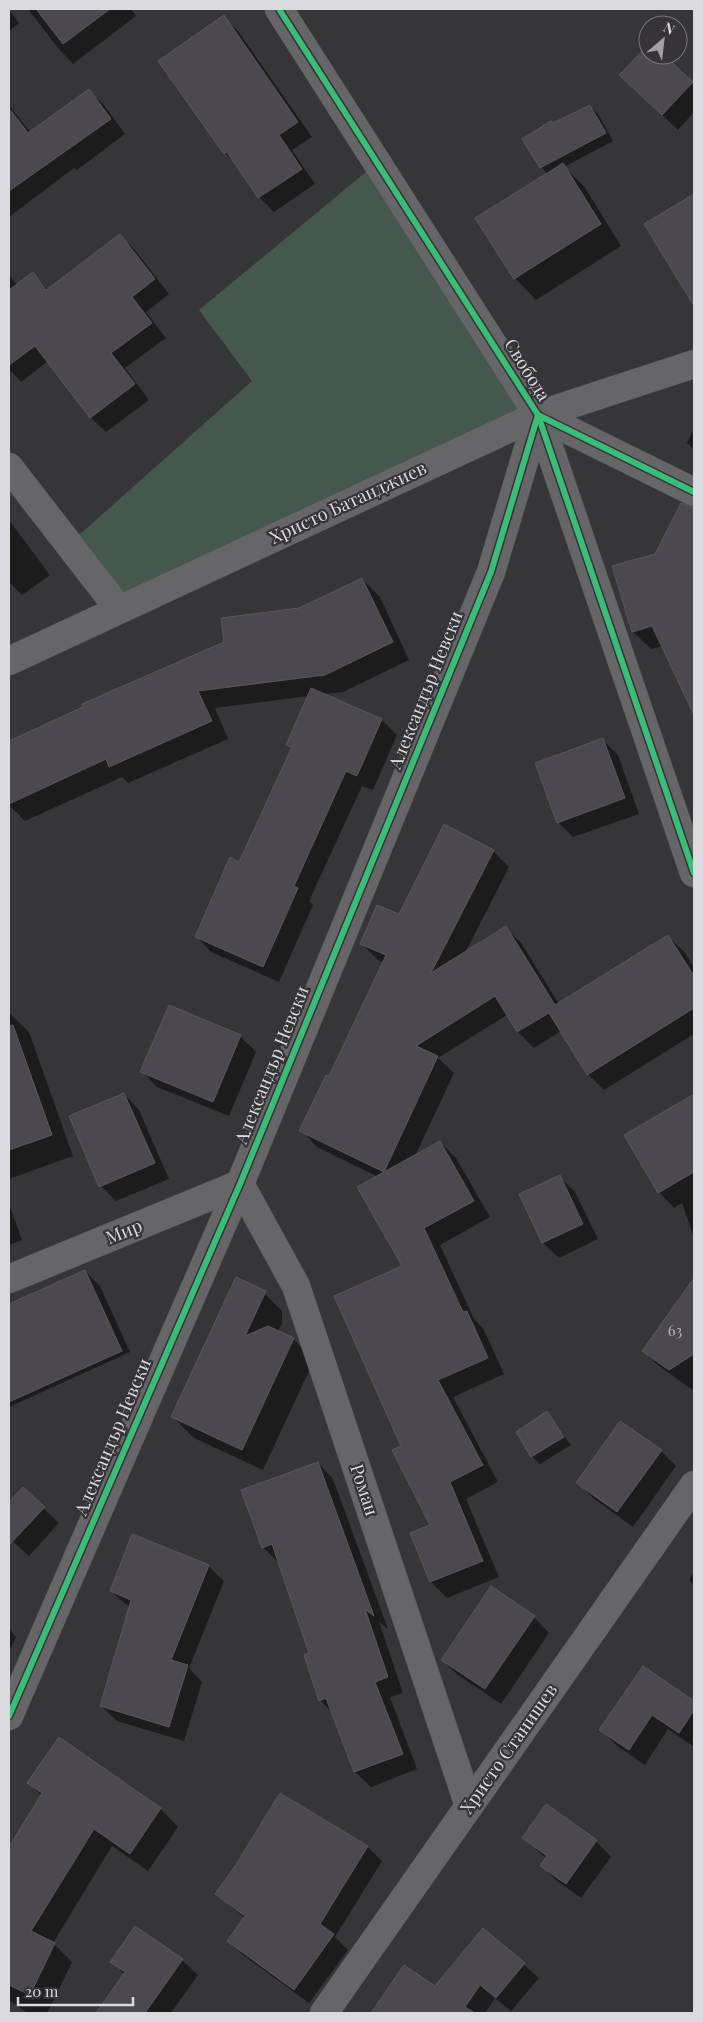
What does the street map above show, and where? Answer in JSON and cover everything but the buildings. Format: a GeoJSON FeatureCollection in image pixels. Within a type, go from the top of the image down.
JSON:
{"type":"FeatureCollection","features":[{"type":"Feature","properties":{"kind":"street","name":"Свобода"},"geometry":{"type":"LineString","coordinates":[[279,9],[538,415],[694,873]]}},
{"type":"Feature","properties":{"kind":"street","name":"Христо Батанджиев"},"geometry":{"type":"LineString","coordinates":[[9,661],[538,415],[694,364]]}},
{"type":"Feature","properties":{"kind":"street"},"geometry":{"type":"LineString","coordinates":[[538,415],[694,492]]}},
{"type":"Feature","properties":{"kind":"street","name":"Александър Невски"},"geometry":{"type":"LineString","coordinates":[[9,1716],[240,1184],[491,572],[538,415]]}},
{"type":"Feature","properties":{"kind":"street"},"geometry":{"type":"LineString","coordinates":[[9,467],[119,609]]}},
{"type":"Feature","properties":{"kind":"street","name":"Мир"},"geometry":{"type":"LineString","coordinates":[[9,1279],[240,1184]]}},
{"type":"Feature","properties":{"kind":"street","name":"Роман"},"geometry":{"type":"LineString","coordinates":[[240,1184],[296,1286],[469,1806]]}},
{"type":"Feature","properties":{"kind":"street","name":"Христо Станишев"},"geometry":{"type":"LineString","coordinates":[[324,2013],[694,1485]]}},
{"type":"Feature","properties":{"kind":"green space"},"geometry":{"type":"Polygon","coordinates":[[[378,162],[538,415],[119,609],[69,544],[252,381],[199,310],[378,162]]]}},
{"type":"Feature","properties":{"kind":"cycle path"},"geometry":{"type":"LineString","coordinates":[[279,9],[538,415],[694,873]]}},
{"type":"Feature","properties":{"kind":"cycle path"},"geometry":{"type":"LineString","coordinates":[[9,1716],[240,1184],[491,572],[538,415],[694,492]]}}]}
